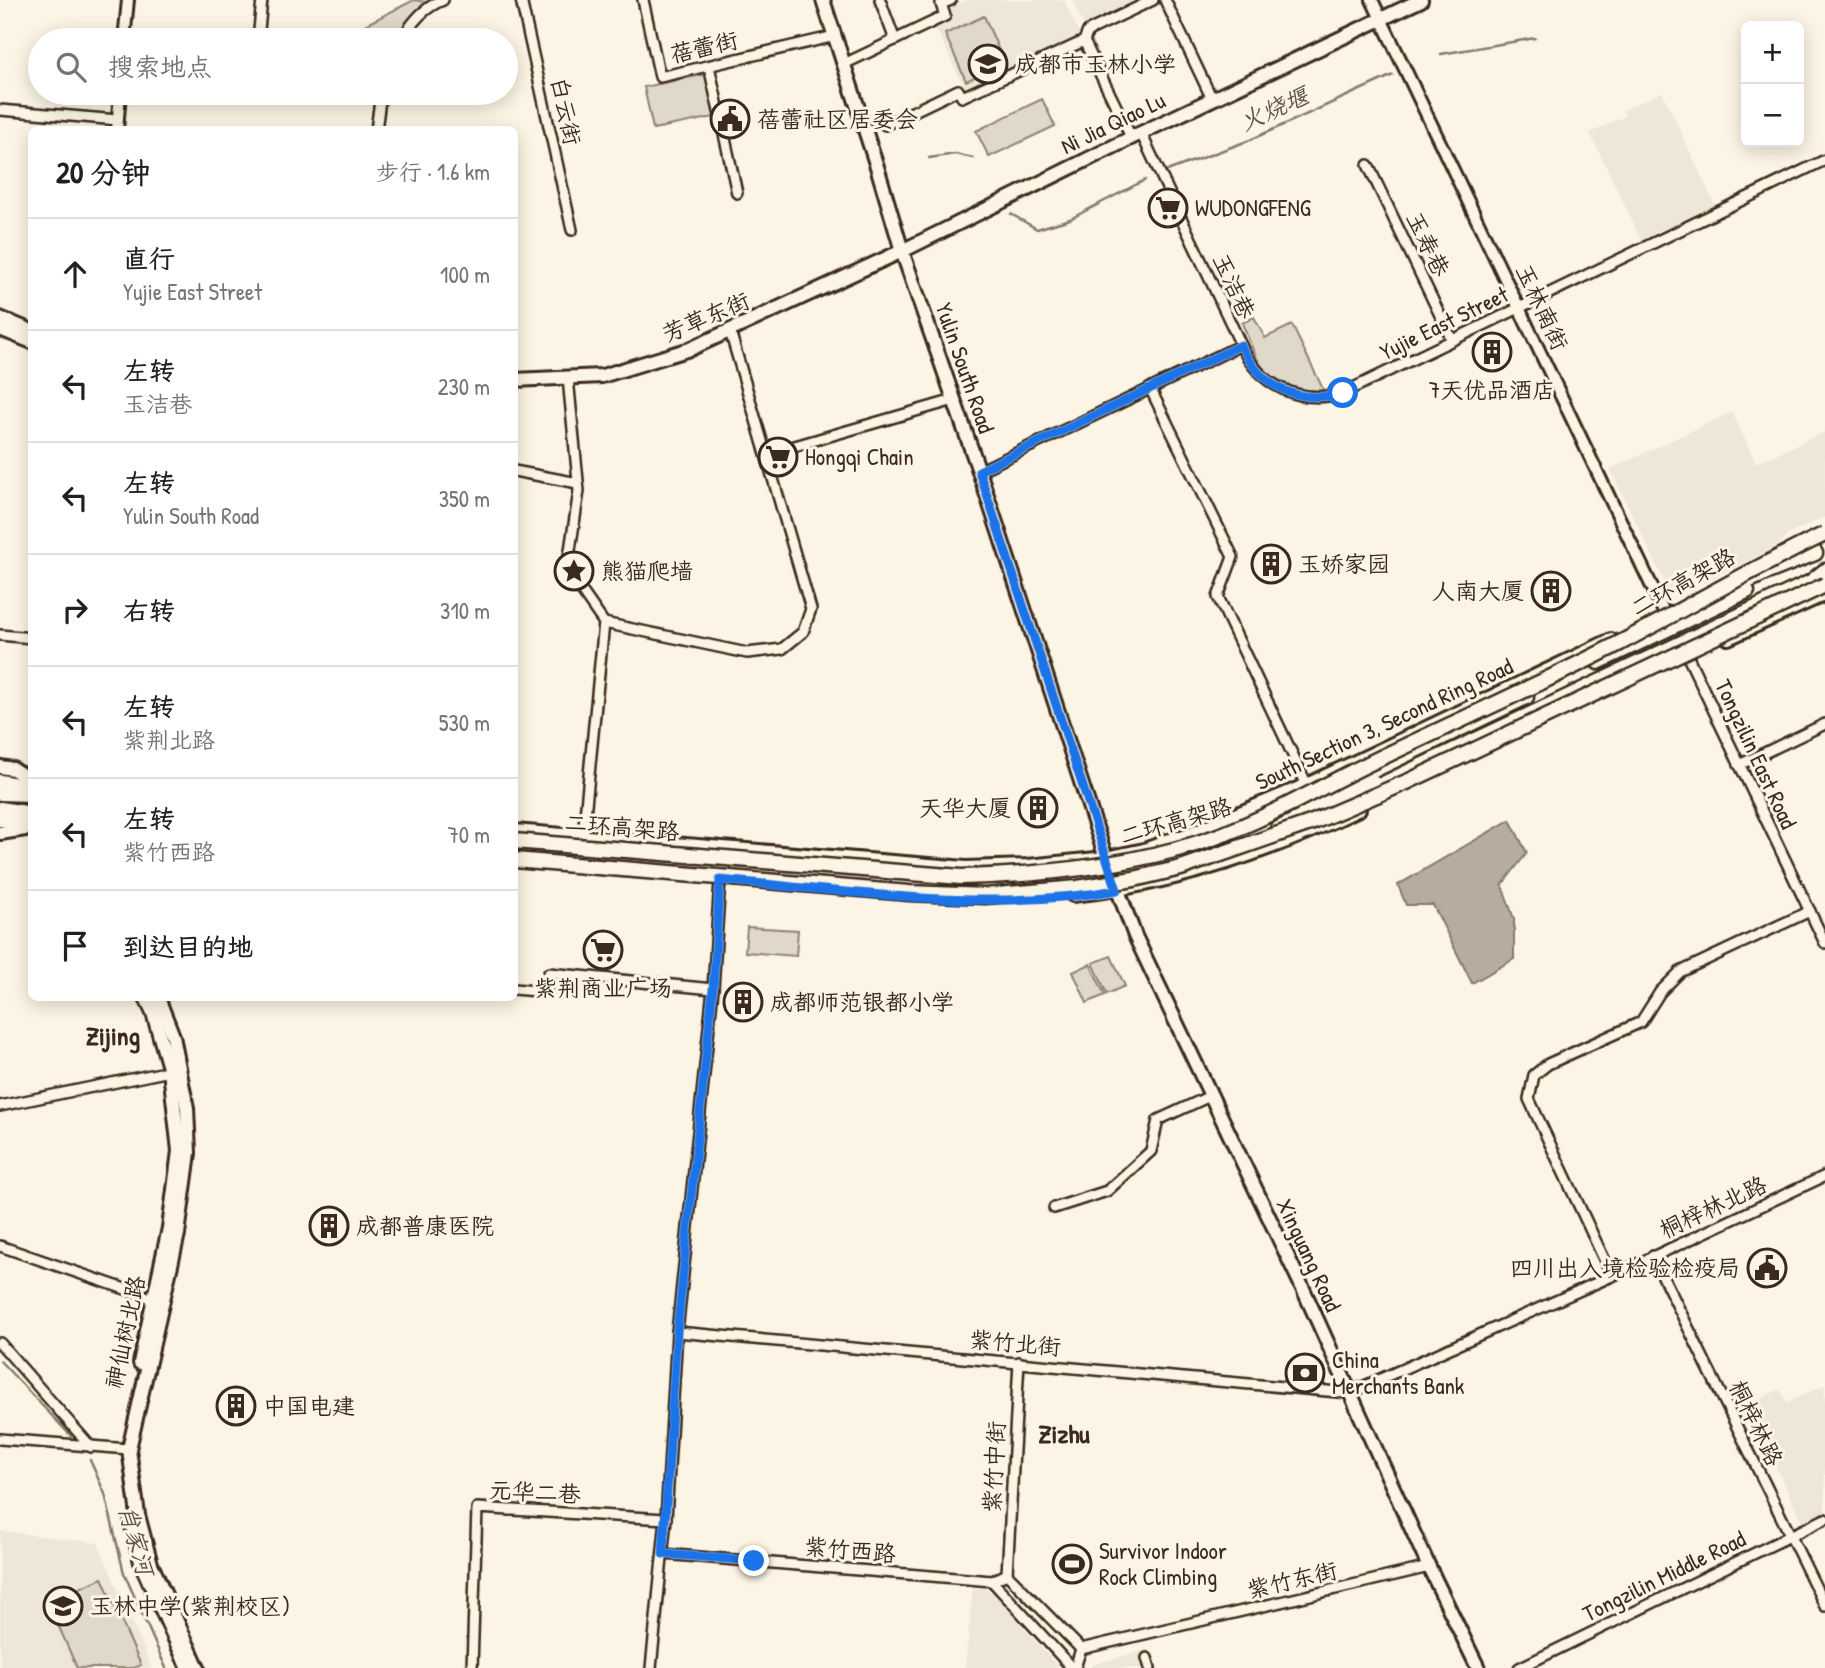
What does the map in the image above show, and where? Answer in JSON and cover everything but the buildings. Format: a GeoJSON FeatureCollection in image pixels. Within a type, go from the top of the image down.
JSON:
{"type":"FeatureCollection","features":[{"type":"Feature","properties":{"kind":"highway","name":"二环高架路"},"geometry":{"type":"LineString","coordinates":[[518,841],[961,877],[1004,876],[1094,866],[1195,844],[1241,828],[1350,772],[1619,643],[1780,555],[1825,534]]}},
{"type":"Feature","properties":{"kind":"highway"},"geometry":{"type":"LineString","coordinates":[[1166,842],[1198,837],[1239,825],[1348,778],[1782,566],[1820,551]]}},
{"type":"Feature","properties":{"kind":"highway"},"geometry":{"type":"LineString","coordinates":[[1236,849],[1635,650],[1793,569],[1820,551]]}},
{"type":"Feature","properties":{"kind":"highway"},"geometry":{"type":"LineString","coordinates":[[1241,828],[1338,789],[1635,650],[1825,569]]}},
{"type":"Feature","properties":{"kind":"highway"},"geometry":{"type":"LineString","coordinates":[[1138,885],[1211,861],[1313,817],[1811,582],[1825,569]]}},
{"type":"Feature","properties":{"kind":"highway","name":"二环高架路"},"geometry":{"type":"LineString","coordinates":[[518,860],[909,893],[985,896],[1078,888],[1134,879],[1181,868],[1313,822],[1409,781],[1825,585]]}},
{"type":"Feature","properties":{"kind":"highway"},"geometry":{"type":"LineString","coordinates":[[0,782],[28,787]]}},
{"type":"Feature","properties":{"kind":"highway"},"geometry":{"type":"LineString","coordinates":[[0,819],[28,820]]}},
{"type":"Feature","properties":{"kind":"main road","name":"Yulin South Road"},"geometry":{"type":"LineString","coordinates":[[823,0],[902,251],[979,471],[1106,858]]}},
{"type":"Feature","properties":{"kind":"main road","name":"Ni Jia Qiao Lu"},"geometry":{"type":"LineString","coordinates":[[902,251],[1136,135],[1421,0]]}},
{"type":"Feature","properties":{"kind":"main road","name":"芳草东街"},"geometry":{"type":"LineString","coordinates":[[518,380],[568,378],[620,371],[690,349],[902,251]]}},
{"type":"Feature","properties":{"kind":"main road"},"geometry":{"type":"LineString","coordinates":[[0,318],[28,329]]}},
{"type":"Feature","properties":{"kind":"main road"},"geometry":{"type":"LineString","coordinates":[[0,329],[28,340]]}},
{"type":"Feature","properties":{"kind":"main road","name":"South Section 3, Second Ring Road"},"geometry":{"type":"LineString","coordinates":[[518,831],[966,868],[1028,866],[1106,858],[1144,850],[1249,811],[1307,785],[1665,614],[1825,528]]}},
{"type":"Feature","properties":{"kind":"main road"},"geometry":{"type":"LineString","coordinates":[[1744,570],[1782,566]]}},
{"type":"Feature","properties":{"kind":"main road"},"geometry":{"type":"LineString","coordinates":[[518,860],[957,900],[1063,896],[1117,890],[1175,876],[1286,842],[1327,825],[1825,594]]}},
{"type":"Feature","properties":{"kind":"main road"},"geometry":{"type":"LineString","coordinates":[[1735,635],[1767,603]]}},
{"type":"Feature","properties":{"kind":"main road"},"geometry":{"type":"LineString","coordinates":[[1512,724],[1568,711]]}},
{"type":"Feature","properties":{"kind":"main road"},"geometry":{"type":"LineString","coordinates":[[0,767],[13,769],[28,778]]}},
{"type":"Feature","properties":{"kind":"main road"},"geometry":{"type":"LineString","coordinates":[[0,794],[28,795]]}},
{"type":"Feature","properties":{"kind":"main road"},"geometry":{"type":"LineString","coordinates":[[0,808],[28,812]]}},
{"type":"Feature","properties":{"kind":"main road"},"geometry":{"type":"LineString","coordinates":[[0,833],[28,829]]}},
{"type":"Feature","properties":{"kind":"main road","name":"Xinguang Road"},"geometry":{"type":"LineString","coordinates":[[1106,858],[1135,936],[1305,1293],[1429,1567],[1478,1668]]}},
{"type":"Feature","properties":{"kind":"main road","name":"神仙树北路"},"geometry":{"type":"LineString","coordinates":[[147,1001],[170,1071],[179,1150],[158,1300],[125,1449],[129,1514],[142,1566],[188,1668]]}},
{"type":"Feature","properties":{"kind":"main road"},"geometry":{"type":"LineString","coordinates":[[158,1300],[178,1234],[188,1153],[187,1108],[173,1036],[159,1001]]}},
{"type":"Feature","properties":{"kind":"main road"},"geometry":{"type":"LineString","coordinates":[[125,1449],[151,1564],[198,1668]]}},
{"type":"Feature","properties":{"kind":"street"},"geometry":{"type":"LineString","coordinates":[[125,28],[128,0]]}},
{"type":"Feature","properties":{"kind":"street"},"geometry":{"type":"LineString","coordinates":[[259,28],[261,0]]}},
{"type":"Feature","properties":{"kind":"street"},"geometry":{"type":"LineString","coordinates":[[408,28],[433,4],[443,0]]}},
{"type":"Feature","properties":{"kind":"street","name":"白云街"},"geometry":{"type":"LineString","coordinates":[[521,0],[572,230]]}},
{"type":"Feature","properties":{"kind":"street","name":"蓓蕾街"},"geometry":{"type":"LineString","coordinates":[[643,0],[660,77],[835,36]]}},
{"type":"Feature","properties":{"kind":"street"},"geometry":{"type":"LineString","coordinates":[[880,0],[895,40]]}},
{"type":"Feature","properties":{"kind":"street"},"geometry":{"type":"LineString","coordinates":[[844,64],[944,16],[940,2],[951,0]]}},
{"type":"Feature","properties":{"kind":"street"},"geometry":{"type":"LineString","coordinates":[[885,125],[958,90],[962,97],[1084,41],[1088,31],[1153,0]]}},
{"type":"Feature","properties":{"kind":"street"},"geometry":{"type":"LineString","coordinates":[[1165,0],[1212,99]]}},
{"type":"Feature","properties":{"kind":"street","name":"玉林南街"},"geometry":{"type":"LineString","coordinates":[[1372,0],[1665,614]]}},
{"type":"Feature","properties":{"kind":"street","name":"玉洁巷"},"geometry":{"type":"LineString","coordinates":[[979,471],[1241,345],[1136,135],[1084,41]]}},
{"type":"Feature","properties":{"kind":"street"},"geometry":{"type":"LineString","coordinates":[[709,66],[737,193]]}},
{"type":"Feature","properties":{"kind":"street"},"geometry":{"type":"LineString","coordinates":[[0,110],[118,125],[119,105]]}},
{"type":"Feature","properties":{"kind":"street"},"geometry":{"type":"LineString","coordinates":[[377,126],[379,105]]}},
{"type":"Feature","properties":{"kind":"street","name":"Yujie East Street"},"geometry":{"type":"LineString","coordinates":[[1241,345],[1255,370],[1278,387],[1292,393],[1330,397],[1343,393],[1825,160]]}},
{"type":"Feature","properties":{"kind":"street","name":"玉寿巷"},"geometry":{"type":"LineString","coordinates":[[1368,165],[1452,340]]}},
{"type":"Feature","properties":{"kind":"street"},"geometry":{"type":"LineString","coordinates":[[604,623],[747,653],[782,649],[803,632],[811,610],[730,331]]}},
{"type":"Feature","properties":{"kind":"street"},"geometry":{"type":"LineString","coordinates":[[568,378],[579,491],[568,570],[604,623],[583,836]]}},
{"type":"Feature","properties":{"kind":"street"},"geometry":{"type":"LineString","coordinates":[[1150,388],[1233,557],[1218,597],[1307,785]]}},
{"type":"Feature","properties":{"kind":"street"},"geometry":{"type":"LineString","coordinates":[[767,454],[954,400]]}},
{"type":"Feature","properties":{"kind":"street"},"geometry":{"type":"LineString","coordinates":[[518,472],[578,483]]}},
{"type":"Feature","properties":{"kind":"street"},"geometry":{"type":"LineString","coordinates":[[0,635],[28,638]]}},
{"type":"Feature","properties":{"kind":"street","name":"Tongzilin East Road"},"geometry":{"type":"LineString","coordinates":[[1689,657],[1825,943]]}},
{"type":"Feature","properties":{"kind":"street"},"geometry":{"type":"LineString","coordinates":[[1739,765],[1825,724]]}},
{"type":"Feature","properties":{"kind":"street"},"geometry":{"type":"LineString","coordinates":[[651,1668],[666,1519],[677,1332],[713,989],[720,880]]}},
{"type":"Feature","properties":{"kind":"street"},"geometry":{"type":"LineString","coordinates":[[1612,1276],[1529,1100],[1534,1075],[1548,1064],[1641,1022],[1660,992],[1681,972],[1810,911]]}},
{"type":"Feature","properties":{"kind":"street"},"geometry":{"type":"LineString","coordinates":[[518,989],[547,992],[549,973],[713,989]]}},
{"type":"Feature","properties":{"kind":"street"},"geometry":{"type":"LineString","coordinates":[[0,1105],[170,1071]]}},
{"type":"Feature","properties":{"kind":"street"},"geometry":{"type":"LineString","coordinates":[[1054,1208],[1107,1191],[1151,1151],[1158,1120],[1210,1096]]}},
{"type":"Feature","properties":{"kind":"street","name":"桐梓林北路"},"geometry":{"type":"LineString","coordinates":[[1349,1393],[1612,1276],[1825,1176]]}},
{"type":"Feature","properties":{"kind":"street"},"geometry":{"type":"LineString","coordinates":[[0,1246],[158,1300]]}},
{"type":"Feature","properties":{"kind":"street","name":"桐梓林路"},"geometry":{"type":"LineString","coordinates":[[1653,1256],[1825,1606]]}},
{"type":"Feature","properties":{"kind":"street","name":"紫竹北街"},"geometry":{"type":"LineString","coordinates":[[677,1332],[1349,1393]]}},
{"type":"Feature","properties":{"kind":"street"},"geometry":{"type":"LineString","coordinates":[[0,1343],[91,1447]]}},
{"type":"Feature","properties":{"kind":"street","name":"紫竹中街"},"geometry":{"type":"LineString","coordinates":[[1007,1574],[1019,1362]]}},
{"type":"Feature","properties":{"kind":"street"},"geometry":{"type":"LineString","coordinates":[[0,1439],[125,1449]]}},
{"type":"Feature","properties":{"kind":"street","name":"元华二巷"},"geometry":{"type":"LineString","coordinates":[[472,1668],[477,1508],[666,1519]]}},
{"type":"Feature","properties":{"kind":"street","name":"Tongzilin Middle Road"},"geometry":{"type":"LineString","coordinates":[[1519,1668],[1825,1518]]}},
{"type":"Feature","properties":{"kind":"street","name":"紫竹西路"},"geometry":{"type":"LineString","coordinates":[[663,1554],[992,1581]]}},
{"type":"Feature","properties":{"kind":"street","name":"紫竹东街"},"geometry":{"type":"LineString","coordinates":[[1081,1649],[1429,1567]]}},
{"type":"Feature","properties":{"kind":"street"},"geometry":{"type":"LineString","coordinates":[[1007,1574],[1081,1649],[1074,1668],[992,1581],[1007,1574]]}},
{"type":"Feature","properties":{"kind":"shaded area"},"geometry":{"type":"Polygon","coordinates":[[[414,0],[427,2],[407,28],[359,28],[414,0]]]}},
{"type":"Feature","properties":{"kind":"shaded area","name":"成都市玉林小学"},"geometry":{"type":"Polygon","coordinates":[[[968,0],[1064,0],[1081,37],[966,91],[935,27],[950,19],[947,10],[968,0]]]}},
{"type":"Feature","properties":{"kind":"shaded area"},"geometry":{"type":"Polygon","coordinates":[[[1072,0],[1138,0],[1084,26],[1072,0]]]}},
{"type":"Feature","properties":{"kind":"shaded area"},"geometry":{"type":"Polygon","coordinates":[[[984,16],[1005,64],[966,81],[945,34],[984,16]]]}},
{"type":"Feature","properties":{"kind":"shaded area"},"geometry":{"type":"Polygon","coordinates":[[[707,74],[715,117],[653,129],[644,87],[707,74]]]}},
{"type":"Feature","properties":{"kind":"shaded area"},"geometry":{"type":"Polygon","coordinates":[[[1662,92],[1715,205],[1641,240],[1590,133],[1625,116],[1623,110],[1662,92]]]}},
{"type":"Feature","properties":{"kind":"shaded area"},"geometry":{"type":"Polygon","coordinates":[[[1042,99],[1055,126],[989,157],[976,131],[1042,99]]]}},
{"type":"Feature","properties":{"kind":"shaded area"},"geometry":{"type":"Polygon","coordinates":[[[1254,317],[1265,338],[1292,325],[1324,391],[1290,387],[1269,375],[1255,355],[1242,323],[1254,317]]]}},
{"type":"Feature","properties":{"kind":"shaded area"},"geometry":{"type":"Polygon","coordinates":[[[1732,412],[1756,463],[1825,432],[1825,517],[1789,534],[1779,545],[1682,593],[1670,592],[1610,469],[1732,412]]]}},
{"type":"Feature","properties":{"kind":"shaded area"},"geometry":{"type":"Polygon","coordinates":[[[1510,820],[1527,853],[1502,885],[1514,919],[1514,959],[1472,983],[1433,905],[1406,905],[1398,885],[1510,820]]]}},
{"type":"Feature","properties":{"kind":"shaded area"},"geometry":{"type":"Polygon","coordinates":[[[747,927],[798,930],[796,956],[745,952],[747,927]]]}},
{"type":"Feature","properties":{"kind":"shaded area"},"geometry":{"type":"Polygon","coordinates":[[[1111,956],[1125,986],[1107,994],[1093,963],[1111,956]]]}},
{"type":"Feature","properties":{"kind":"shaded area"},"geometry":{"type":"Polygon","coordinates":[[[1090,964],[1105,995],[1087,1003],[1073,972],[1090,964]]]}},
{"type":"Feature","properties":{"kind":"shaded area"},"geometry":{"type":"Polygon","coordinates":[[[1825,1385],[1825,1512],[1803,1523],[1746,1405],[1780,1389],[1787,1403],[1825,1385]]]}},
{"type":"Feature","properties":{"kind":"shaded area","name":"玉林中学(紫荆校区)"},"geometry":{"type":"Polygon","coordinates":[[[0,1531],[98,1543],[152,1668],[0,1668],[0,1531]]]}},
{"type":"Feature","properties":{"kind":"shaded area"},"geometry":{"type":"Polygon","coordinates":[[[102,1578],[141,1665],[134,1668],[77,1668],[48,1602],[102,1578]]]}},
{"type":"Feature","properties":{"kind":"shaded area"},"geometry":{"type":"Polygon","coordinates":[[[973,1588],[984,1588],[994,1594],[1059,1668],[965,1668],[973,1588]]]}},
{"type":"Feature","properties":{"kind":"shaded area"},"geometry":{"type":"Polygon","coordinates":[[[1149,1649],[1155,1668],[1092,1668],[1091,1665],[1149,1649]]]}},
{"type":"Feature","properties":{"kind":"waterway","name":"火烧堰"},"geometry":{"type":"LineString","coordinates":[[1441,54],[1535,38]]}},
{"type":"Feature","properties":{"kind":"waterway","name":"火烧堰"},"geometry":{"type":"LineString","coordinates":[[1167,171],[1250,140],[1393,75]]}},
{"type":"Feature","properties":{"kind":"waterway","name":"火烧堰"},"geometry":{"type":"LineString","coordinates":[[929,158],[955,154],[973,158]]}},
{"type":"Feature","properties":{"kind":"waterway","name":"火烧堰"},"geometry":{"type":"LineString","coordinates":[[1011,214],[1037,229],[1070,219],[1145,180]]}},
{"type":"Feature","properties":{"kind":"waterway","name":"肖家河"},"geometry":{"type":"LineString","coordinates":[[0,1361],[71,1436]]}},
{"type":"Feature","properties":{"kind":"waterway","name":"肖家河"},"geometry":{"type":"LineString","coordinates":[[90,1460],[105,1494],[124,1573],[166,1668]]}},
{"type":"Feature","properties":{"kind":"place","name":"成都市玉林小学"},"geometry":{"type":"Point","coordinates":[988,64]}},
{"type":"Feature","properties":{"kind":"place","name":"蓓蕾社区居委会"},"geometry":{"type":"Point","coordinates":[730,119]}},
{"type":"Feature","properties":{"kind":"place","name":"WUDONGFENG"},"geometry":{"type":"Point","coordinates":[1168,208]}},
{"type":"Feature","properties":{"kind":"place","name":"7天优品酒店"},"geometry":{"type":"Point","coordinates":[1492,352]}},
{"type":"Feature","properties":{"kind":"place","name":"Hongqi Chain"},"geometry":{"type":"Point","coordinates":[778,457]}},
{"type":"Feature","properties":{"kind":"place","name":"玉娇家园"},"geometry":{"type":"Point","coordinates":[1271,564]}},
{"type":"Feature","properties":{"kind":"place","name":"熊猫爬墙"},"geometry":{"type":"Point","coordinates":[574,571]}},
{"type":"Feature","properties":{"kind":"place","name":"人南大厦"},"geometry":{"type":"Point","coordinates":[1551,591]}},
{"type":"Feature","properties":{"kind":"place","name":"天华大厦"},"geometry":{"type":"Point","coordinates":[1038,808]}},
{"type":"Feature","properties":{"kind":"place","name":"紫荆商业广场"},"geometry":{"type":"Point","coordinates":[603,950]}},
{"type":"Feature","properties":{"kind":"place","name":"成都师范银都小学"},"geometry":{"type":"Point","coordinates":[743,1002]}},
{"type":"Feature","properties":{"kind":"place","name":"成都普康医院"},"geometry":{"type":"Point","coordinates":[329,1226]}},
{"type":"Feature","properties":{"kind":"place","name":"四川出入境检验检疫局"},"geometry":{"type":"Point","coordinates":[1767,1268]}},
{"type":"Feature","properties":{"kind":"place","name":"China Merchants Bank"},"geometry":{"type":"Point","coordinates":[1305,1373]}},
{"type":"Feature","properties":{"kind":"place","name":"中国电建"},"geometry":{"type":"Point","coordinates":[236,1406]}},
{"type":"Feature","properties":{"kind":"place","name":"Survivor Indoor Rock Climbing"},"geometry":{"type":"Point","coordinates":[1072,1564]}},
{"type":"Feature","properties":{"kind":"place","name":"玉林中学(紫荆校区)"},"geometry":{"type":"Point","coordinates":[63,1606]}},
{"type":"Feature","properties":{"kind":"district","name":"Zijing"},"geometry":{"type":"Point","coordinates":[113,1036]}},
{"type":"Feature","properties":{"kind":"district","name":"Zizhu"},"geometry":{"type":"Point","coordinates":[1064,1434]}},
{"type":"Feature","properties":{"kind":"route"},"geometry":{"type":"LineString","coordinates":[[754,1561],[663,1554],[677,1332],[713,989],[720,880],[957,900],[1063,896],[1117,890],[979,471],[1241,345],[1248,362],[1255,370],[1278,387],[1292,393],[1315,397],[1330,397],[1343,393]]}}]}
